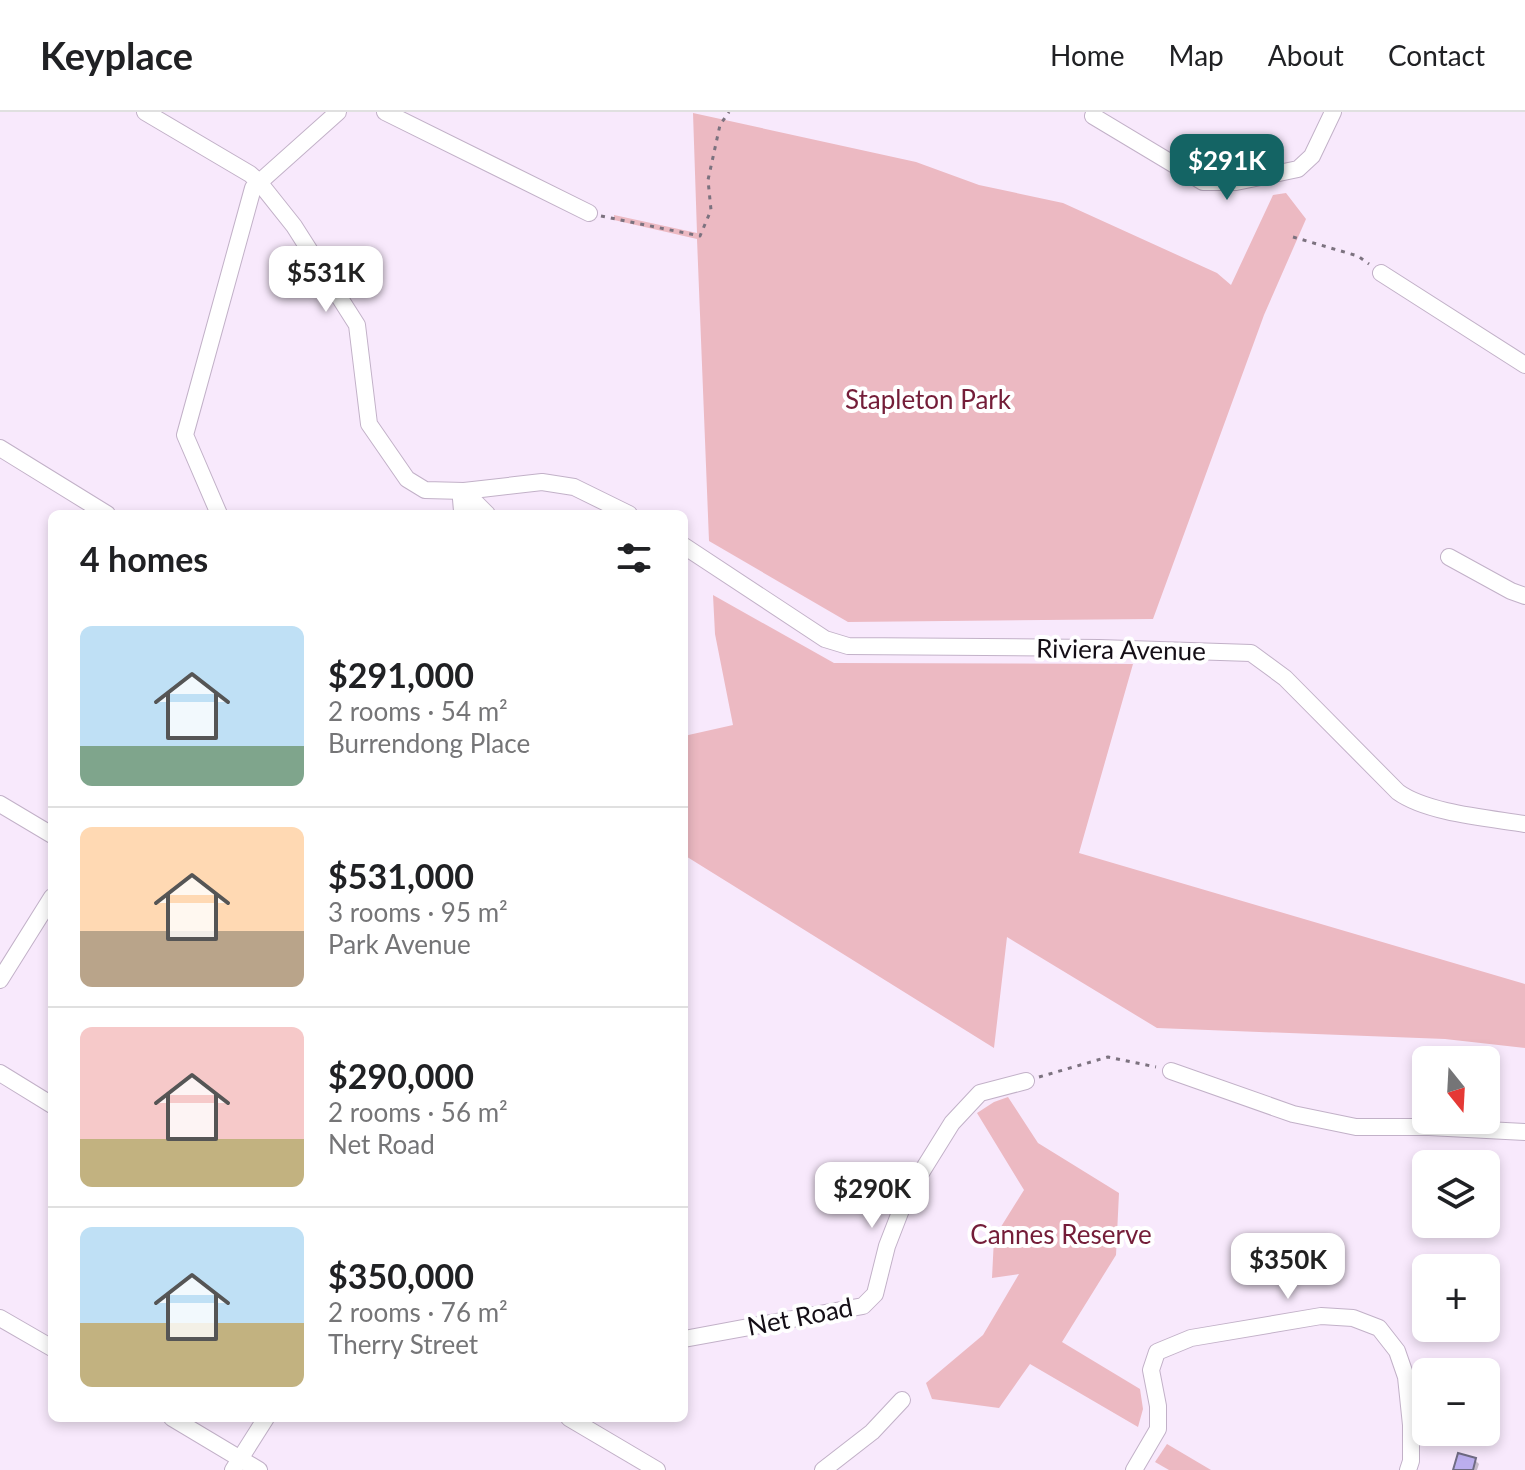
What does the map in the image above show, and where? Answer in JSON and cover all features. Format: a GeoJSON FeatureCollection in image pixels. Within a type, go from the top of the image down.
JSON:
{"type":"FeatureCollection","features":[{"type":"Feature","properties":{"kind":"street"},"geometry":{"type":"LineString","coordinates":[[145,112],[250,174],[294,226],[357,325],[369,424],[407,479],[425,490],[464,491],[542,482],[574,487],[621,510]]}},
{"type":"Feature","properties":{"kind":"street"},"geometry":{"type":"LineString","coordinates":[[217,510],[185,435],[253,188],[338,112]]}},
{"type":"Feature","properties":{"kind":"street"},"geometry":{"type":"LineString","coordinates":[[385,112],[589,213]]}},
{"type":"Feature","properties":{"kind":"street"},"geometry":{"type":"LineString","coordinates":[[1093,116],[1203,182],[1236,182],[1298,169],[1312,156],[1333,112]]}},
{"type":"Feature","properties":{"kind":"street"},"geometry":{"type":"LineString","coordinates":[[1381,273],[1525,365]]}},
{"type":"Feature","properties":{"kind":"street"},"geometry":{"type":"LineString","coordinates":[[0,448],[101,510]]}},
{"type":"Feature","properties":{"kind":"street"},"geometry":{"type":"LineString","coordinates":[[462,510],[464,491]]}},
{"type":"Feature","properties":{"kind":"street"},"geometry":{"type":"LineString","coordinates":[[464,491],[483,510]]}},
{"type":"Feature","properties":{"kind":"street","name":"Riviera Avenue"},"geometry":{"type":"LineString","coordinates":[[688,549],[825,639],[848,646],[1251,653],[1285,678],[1410,801],[1525,824]]}},
{"type":"Feature","properties":{"kind":"street"},"geometry":{"type":"LineString","coordinates":[[1449,557],[1525,596]]}},
{"type":"Feature","properties":{"kind":"street"},"geometry":{"type":"LineString","coordinates":[[0,804],[48,833]]}},
{"type":"Feature","properties":{"kind":"street"},"geometry":{"type":"LineString","coordinates":[[0,980],[48,903]]}},
{"type":"Feature","properties":{"kind":"street"},"geometry":{"type":"LineString","coordinates":[[1171,1071],[1293,1114],[1356,1127],[1525,1132]]}},
{"type":"Feature","properties":{"kind":"street"},"geometry":{"type":"LineString","coordinates":[[0,1073],[48,1103]]}},
{"type":"Feature","properties":{"kind":"street","name":"Net Road"},"geometry":{"type":"LineString","coordinates":[[688,1338],[863,1306],[875,1294],[887,1246],[906,1197],[952,1123],[980,1093],[1026,1081]]}},
{"type":"Feature","properties":{"kind":"street"},"geometry":{"type":"LineString","coordinates":[[1134,1470],[1158,1429],[1158,1406],[1151,1370],[1157,1352],[1191,1338],[1321,1316],[1353,1318],[1379,1328],[1397,1351],[1406,1377],[1411,1425],[1408,1470]]}},
{"type":"Feature","properties":{"kind":"street"},"geometry":{"type":"LineString","coordinates":[[0,1318],[48,1346]]}},
{"type":"Feature","properties":{"kind":"street"},"geometry":{"type":"LineString","coordinates":[[823,1470],[872,1432],[902,1400]]}},
{"type":"Feature","properties":{"kind":"street"},"geometry":{"type":"LineString","coordinates":[[178,1422],[236,1464],[259,1470]]}},
{"type":"Feature","properties":{"kind":"street"},"geometry":{"type":"LineString","coordinates":[[236,1464],[263,1422]]}},
{"type":"Feature","properties":{"kind":"street"},"geometry":{"type":"LineString","coordinates":[[576,1422],[657,1470]]}},
{"type":"Feature","properties":{"kind":"path"},"geometry":{"type":"LineString","coordinates":[[589,213],[700,236],[711,210],[708,180],[720,125],[729,112]]}},
{"type":"Feature","properties":{"kind":"path"},"geometry":{"type":"LineString","coordinates":[[1293,237],[1358,256],[1381,273]]}},
{"type":"Feature","properties":{"kind":"path"},"geometry":{"type":"LineString","coordinates":[[1026,1081],[1108,1057],[1171,1071]]}},
{"type":"Feature","properties":{"kind":"green space","name":"Stapleton Park"},"geometry":{"type":"Polygon","coordinates":[[[693,113],[916,162],[979,185],[1063,203],[1217,273],[1231,285],[1273,195],[1286,193],[1306,219],[1264,315],[1153,619],[848,622],[709,541],[697,239],[614,220],[614,215],[697,233],[693,113]]]}},
{"type":"Feature","properties":{"kind":"green space"},"geometry":{"type":"Polygon","coordinates":[[[713,595],[834,663],[1133,664],[1079,853],[1525,984],[1525,1048],[1445,1039],[1157,1028],[1007,937],[994,1048],[688,857],[688,735],[733,725],[715,634],[713,595]]]}},
{"type":"Feature","properties":{"kind":"green space","name":"Cannes Reserve"},"geometry":{"type":"Polygon","coordinates":[[[1008,1097],[1038,1143],[1119,1193],[1116,1255],[1062,1342],[1140,1389],[1143,1409],[1138,1427],[1030,1364],[999,1408],[932,1399],[926,1383],[983,1335],[1019,1274],[992,1278],[994,1238],[1024,1190],[977,1113],[1008,1097]]]}},
{"type":"Feature","properties":{"kind":"green space"},"geometry":{"type":"Polygon","coordinates":[[[1167,1444],[1211,1470],[1169,1470],[1155,1462],[1167,1444]]]}},
{"type":"Feature","properties":{"kind":"building"},"geometry":{"type":"Polygon","coordinates":[[[1458,1453],[1476,1458],[1473,1470],[1453,1470],[1458,1453]]]}}]}
